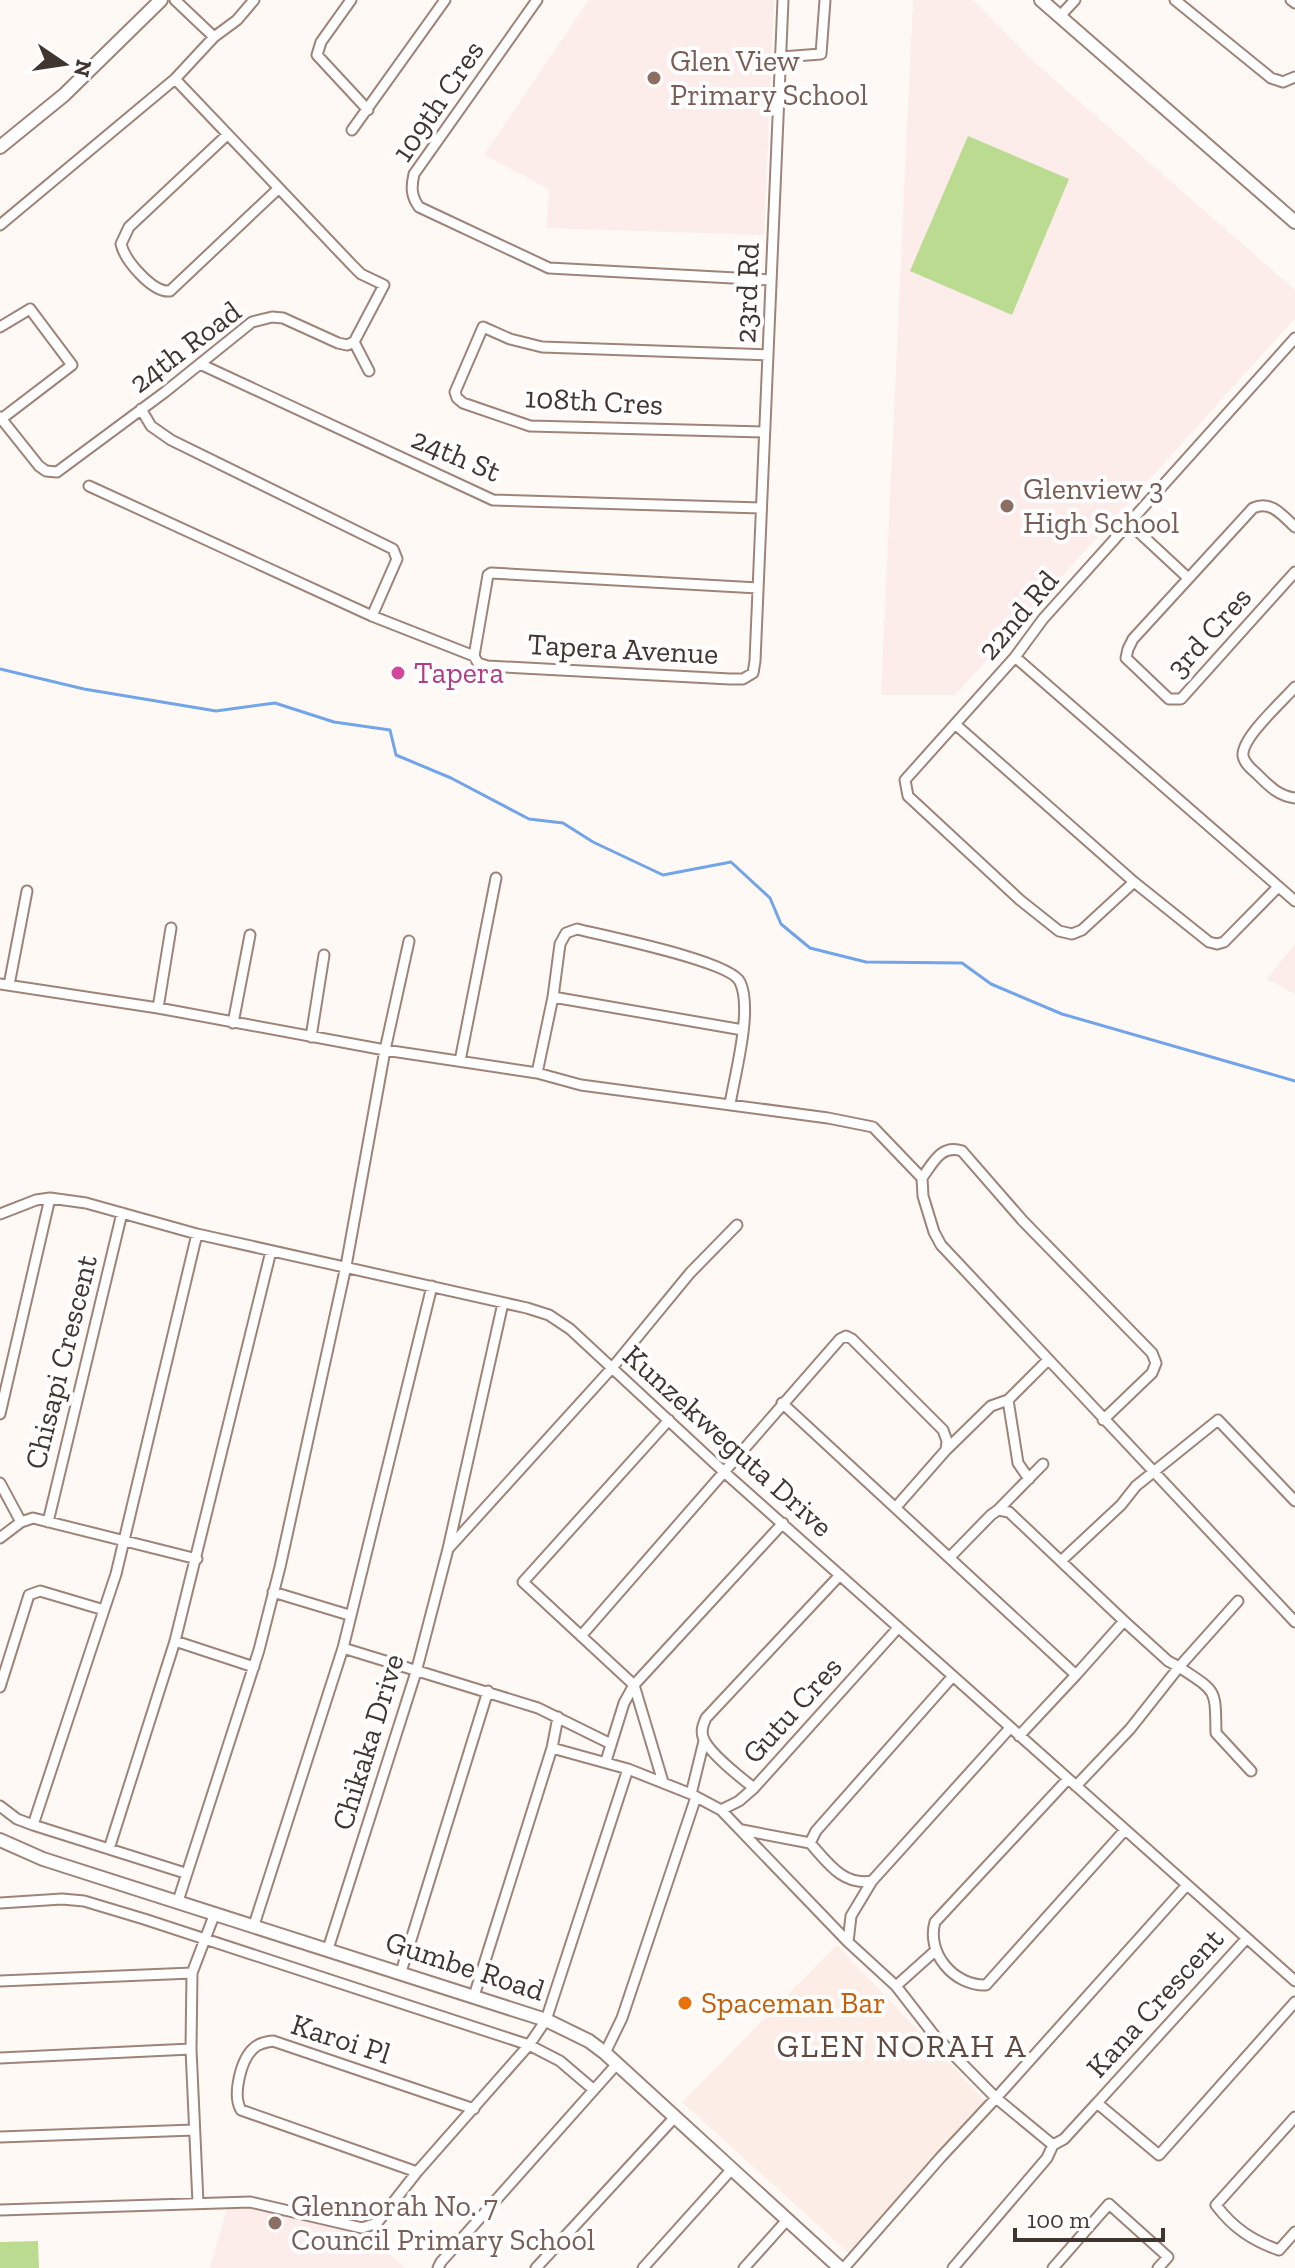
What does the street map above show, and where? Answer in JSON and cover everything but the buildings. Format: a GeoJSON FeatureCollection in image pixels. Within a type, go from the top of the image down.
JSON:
{"type":"FeatureCollection","features":[{"type":"Feature","properties":{"kind":"street"},"geometry":{"type":"LineString","coordinates":[[0,147],[64,95],[161,0]]}},
{"type":"Feature","properties":{"kind":"street"},"geometry":{"type":"LineString","coordinates":[[175,0],[214,37]]}},
{"type":"Feature","properties":{"kind":"street"},"geometry":{"type":"LineString","coordinates":[[0,225],[175,79],[254,0]]}},
{"type":"Feature","properties":{"kind":"street"},"geometry":{"type":"LineString","coordinates":[[351,0],[321,42],[317,55],[368,110]]}},
{"type":"Feature","properties":{"kind":"street"},"geometry":{"type":"LineString","coordinates":[[352,130],[445,0]]}},
{"type":"Feature","properties":{"kind":"street","name":"109th Cres"},"geometry":{"type":"LineString","coordinates":[[537,0],[414,174],[412,195],[419,207],[549,268],[771,280]]}},
{"type":"Feature","properties":{"kind":"street","name":"23rd Rd"},"geometry":{"type":"LineString","coordinates":[[758,588],[783,0]]}},
{"type":"Feature","properties":{"kind":"street"},"geometry":{"type":"LineString","coordinates":[[781,57],[821,54],[825,0]]}},
{"type":"Feature","properties":{"kind":"street"},"geometry":{"type":"LineString","coordinates":[[1041,0],[1295,222]]}},
{"type":"Feature","properties":{"kind":"street"},"geometry":{"type":"LineString","coordinates":[[1060,16],[1075,0]]}},
{"type":"Feature","properties":{"kind":"street"},"geometry":{"type":"LineString","coordinates":[[1175,0],[1271,78],[1283,82],[1295,77]]}},
{"type":"Feature","properties":{"kind":"street"},"geometry":{"type":"LineString","coordinates":[[175,79],[361,274],[384,285],[354,342],[369,371]]}},
{"type":"Feature","properties":{"kind":"street"},"geometry":{"type":"LineString","coordinates":[[227,135],[129,227],[121,244],[126,256],[156,288],[170,291],[278,189]]}},
{"type":"Feature","properties":{"kind":"street"},"geometry":{"type":"LineString","coordinates":[[0,327],[30,309],[72,365],[1,419]]}},
{"type":"Feature","properties":{"kind":"street","name":"24th Road"},"geometry":{"type":"LineString","coordinates":[[1,419],[39,466],[46,471],[57,472],[252,322],[264,318],[283,318],[338,343],[347,345],[354,342]]}},
{"type":"Feature","properties":{"kind":"street","name":"108th Cres"},"geometry":{"type":"LineString","coordinates":[[764,432],[530,426],[463,403],[455,392],[483,327],[510,339],[542,347],[768,355]]}},
{"type":"Feature","properties":{"kind":"street","name":"22nd Rd"},"geometry":{"type":"LineString","coordinates":[[1134,882],[1082,930],[1072,934],[1059,931],[1020,900],[908,796],[904,790],[905,780],[1015,657],[1043,619],[1295,338]]}},
{"type":"Feature","properties":{"kind":"street","name":"24th St"},"geometry":{"type":"LineString","coordinates":[[200,364],[493,500],[761,508]]}},
{"type":"Feature","properties":{"kind":"street"},"geometry":{"type":"LineString","coordinates":[[141,409],[151,426],[171,440],[393,549],[397,559],[372,616]]}},
{"type":"Feature","properties":{"kind":"street"},"geometry":{"type":"LineString","coordinates":[[89,486],[372,616],[474,656],[488,575],[491,573],[758,588]]}},
{"type":"Feature","properties":{"kind":"street","name":"3rd Cres"},"geometry":{"type":"LineString","coordinates":[[1295,527],[1271,506],[1265,504],[1253,508],[1133,639],[1126,654],[1130,664],[1169,699],[1176,701],[1186,697],[1295,572]]}},
{"type":"Feature","properties":{"kind":"street"},"geometry":{"type":"LineString","coordinates":[[1130,524],[1187,577]]}},
{"type":"Feature","properties":{"kind":"street","name":"Tapera Avenue"},"geometry":{"type":"LineString","coordinates":[[474,656],[478,663],[487,666],[743,679],[753,673],[755,661],[758,588]]}},
{"type":"Feature","properties":{"kind":"street"},"geometry":{"type":"LineString","coordinates":[[1015,657],[1295,901]]}},
{"type":"Feature","properties":{"kind":"street"},"geometry":{"type":"LineString","coordinates":[[1295,687],[1249,738],[1243,756],[1247,765],[1276,792],[1295,798]]}},
{"type":"Feature","properties":{"kind":"street"},"geometry":{"type":"LineString","coordinates":[[955,724],[1134,882],[1209,942],[1224,942],[1278,887]]}},
{"type":"Feature","properties":{"kind":"street"},"geometry":{"type":"LineString","coordinates":[[460,1061],[496,878]]}},
{"type":"Feature","properties":{"kind":"street"},"geometry":{"type":"LineString","coordinates":[[27,891],[4,985],[537,1073],[581,1085],[730,1104],[873,1127],[922,1178],[923,1196],[941,1245],[1295,1622]]}},
{"type":"Feature","properties":{"kind":"street"},"geometry":{"type":"LineString","coordinates":[[158,1008],[171,928]]}},
{"type":"Feature","properties":{"kind":"street"},"geometry":{"type":"LineString","coordinates":[[537,1073],[553,997],[560,944],[566,933],[577,929],[676,952],[731,972],[740,979],[744,995],[743,1030],[730,1104]]}},
{"type":"Feature","properties":{"kind":"street"},"geometry":{"type":"LineString","coordinates":[[233,1023],[250,935]]}},
{"type":"Feature","properties":{"kind":"street"},"geometry":{"type":"LineString","coordinates":[[178,1901],[254,1667],[273,1592],[346,1266],[385,1050],[409,941]]}},
{"type":"Feature","properties":{"kind":"street"},"geometry":{"type":"LineString","coordinates":[[311,1037],[324,955]]}},
{"type":"Feature","properties":{"kind":"street"},"geometry":{"type":"LineString","coordinates":[[553,997],[743,1030]]}},
{"type":"Feature","properties":{"kind":"street"},"geometry":{"type":"LineString","coordinates":[[922,1178],[943,1151],[951,1148],[962,1151],[1023,1221],[1152,1353],[1156,1363],[1152,1373],[1103,1420]]}},
{"type":"Feature","properties":{"kind":"street"},"geometry":{"type":"LineString","coordinates":[[0,1414],[50,1198]]}},
{"type":"Feature","properties":{"kind":"street","name":"Kunzekweguta Drive"},"geometry":{"type":"LineString","coordinates":[[0,1214],[50,1198],[86,1203],[197,1234],[549,1315],[570,1329],[723,1471],[1295,1981]]}},
{"type":"Feature","properties":{"kind":"street","name":"Chisapi Crescent"},"geometry":{"type":"LineString","coordinates":[[48,1522],[122,1213]]}},
{"type":"Feature","properties":{"kind":"street","name":"Chikaka Drive"},"geometry":{"type":"LineString","coordinates":[[448,1549],[612,1368],[690,1273],[737,1225]]}},
{"type":"Feature","properties":{"kind":"street"},"geometry":{"type":"LineString","coordinates":[[33,1825],[116,1574],[197,1234]]}},
{"type":"Feature","properties":{"kind":"street"},"geometry":{"type":"LineString","coordinates":[[109,1849],[175,1641],[271,1251]]}},
{"type":"Feature","properties":{"kind":"street"},"geometry":{"type":"LineString","coordinates":[[254,1925],[343,1648],[432,1286]]}},
{"type":"Feature","properties":{"kind":"street","name":"Chikaka Drive"},"geometry":{"type":"LineString","coordinates":[[328,1949],[416,1672],[448,1549],[503,1303]]}},
{"type":"Feature","properties":{"kind":"street"},"geometry":{"type":"LineString","coordinates":[[581,1636],[840,1339],[846,1336],[852,1339],[943,1430],[946,1450]]}},
{"type":"Feature","properties":{"kind":"street"},"geometry":{"type":"LineString","coordinates":[[896,1507],[946,1450],[991,1406],[1008,1400],[1048,1360]]}},
{"type":"Feature","properties":{"kind":"street"},"geometry":{"type":"LineString","coordinates":[[1008,1400],[1018,1463],[1029,1479]]}},
{"type":"Feature","properties":{"kind":"street"},"geometry":{"type":"LineString","coordinates":[[782,1403],[1076,1675]]}},
{"type":"Feature","properties":{"kind":"street"},"geometry":{"type":"LineString","coordinates":[[663,1782],[634,1685],[523,1582],[669,1420]]}},
{"type":"Feature","properties":{"kind":"street"},"geometry":{"type":"LineString","coordinates":[[1061,1561],[1121,1505],[1136,1486],[1218,1420],[1295,1501]]}},
{"type":"Feature","properties":{"kind":"street"},"geometry":{"type":"LineString","coordinates":[[950,1557],[1043,1464]]}},
{"type":"Feature","properties":{"kind":"street"},"geometry":{"type":"LineString","coordinates":[[0,1483],[21,1522]]}},
{"type":"Feature","properties":{"kind":"street"},"geometry":{"type":"LineString","coordinates":[[998,1510],[1009,1512],[1168,1661],[1207,1686],[1218,1710],[1216,1733],[1251,1771]]}},
{"type":"Feature","properties":{"kind":"street"},"geometry":{"type":"LineString","coordinates":[[0,1538],[21,1522],[33,1518],[197,1559]]}},
{"type":"Feature","properties":{"kind":"street"},"geometry":{"type":"LineString","coordinates":[[606,1761],[624,1703],[634,1685],[783,1523]]}},
{"type":"Feature","properties":{"kind":"street","name":"Gutu Cres"},"geometry":{"type":"LineString","coordinates":[[840,1575],[706,1718],[702,1730],[704,1741],[754,1788],[898,1628]]}},
{"type":"Feature","properties":{"kind":"street"},"geometry":{"type":"LineString","coordinates":[[0,1687],[29,1595],[34,1591],[104,1610]]}},
{"type":"Feature","properties":{"kind":"street"},"geometry":{"type":"LineString","coordinates":[[273,1592],[349,1615]]}},
{"type":"Feature","properties":{"kind":"street"},"geometry":{"type":"LineString","coordinates":[[1125,1830],[986,1985],[964,1981],[949,1971],[935,1951],[932,1933],[935,1922],[1072,1782],[1130,1729],[1179,1667],[1238,1601]]}},
{"type":"Feature","properties":{"kind":"street"},"geometry":{"type":"LineString","coordinates":[[1019,1736],[1124,1621]]}},
{"type":"Feature","properties":{"kind":"street"},"geometry":{"type":"LineString","coordinates":[[175,1641],[254,1667]]}},
{"type":"Feature","properties":{"kind":"street"},"geometry":{"type":"LineString","coordinates":[[343,1648],[488,1691],[558,1717],[611,1744]]}},
{"type":"Feature","properties":{"kind":"street"},"geometry":{"type":"LineString","coordinates":[[810,1843],[816,1831],[953,1676]]}},
{"type":"Feature","properties":{"kind":"street"},"geometry":{"type":"LineString","coordinates":[[401,1972],[488,1691]]}},
{"type":"Feature","properties":{"kind":"street"},"geometry":{"type":"LineString","coordinates":[[474,1996],[552,1748],[558,1717]]}},
{"type":"Feature","properties":{"kind":"street"},"geometry":{"type":"LineString","coordinates":[[848,1942],[851,1916],[872,1881],[1010,1728]]}},
{"type":"Feature","properties":{"kind":"street"},"geometry":{"type":"LineString","coordinates":[[605,2053],[622,2018],[694,1796],[704,1741]]}},
{"type":"Feature","properties":{"kind":"street"},"geometry":{"type":"LineString","coordinates":[[552,1748],[628,1769],[721,1810],[848,1942],[896,1986],[934,2035],[996,2098],[1053,2145]]}},
{"type":"Feature","properties":{"kind":"street"},"geometry":{"type":"LineString","coordinates":[[0,2210],[250,2202],[362,2228],[377,2223],[417,2172],[529,2045],[546,2020],[628,1769]]}},
{"type":"Feature","properties":{"kind":"street"},"geometry":{"type":"LineString","coordinates":[[721,1810],[739,1801],[754,1788]]}},
{"type":"Feature","properties":{"kind":"street"},"geometry":{"type":"LineString","coordinates":[[0,1806],[17,1819],[33,1825],[185,1873]]}},
{"type":"Feature","properties":{"kind":"street"},"geometry":{"type":"LineString","coordinates":[[742,1830],[810,1843],[830,1867],[849,1880],[861,1883],[872,1881]]}},
{"type":"Feature","properties":{"kind":"street","name":"Gumbe Road"},"geometry":{"type":"LineString","coordinates":[[0,1840],[43,1859],[546,2020],[589,2041],[842,2268]]}},
{"type":"Feature","properties":{"kind":"street"},"geometry":{"type":"LineString","coordinates":[[842,2268],[1187,1885]]}},
{"type":"Feature","properties":{"kind":"street"},"geometry":{"type":"LineString","coordinates":[[0,1903],[62,1899],[84,1901],[206,1939],[529,2045],[560,2061],[594,2090]]}},
{"type":"Feature","properties":{"kind":"street"},"geometry":{"type":"LineString","coordinates":[[198,2203],[191,2049],[192,1973],[215,1913]]}},
{"type":"Feature","properties":{"kind":"street","name":"Kana Crescent"},"geometry":{"type":"LineString","coordinates":[[1247,1938],[1097,2103],[1159,2155],[1295,2002]]}},
{"type":"Feature","properties":{"kind":"street"},"geometry":{"type":"LineString","coordinates":[[896,1986],[935,1951]]}},
{"type":"Feature","properties":{"kind":"street"},"geometry":{"type":"LineString","coordinates":[[0,1981],[192,1973]]}},
{"type":"Feature","properties":{"kind":"street","name":"Karoi Pl"},"geometry":{"type":"LineString","coordinates":[[417,2172],[241,2110],[237,2103],[237,2082],[252,2049],[273,2041],[474,2109]]}},
{"type":"Feature","properties":{"kind":"street"},"geometry":{"type":"LineString","coordinates":[[0,2058],[191,2049]]}},
{"type":"Feature","properties":{"kind":"street"},"geometry":{"type":"LineString","coordinates":[[438,2268],[616,2065]]}},
{"type":"Feature","properties":{"kind":"street"},"geometry":{"type":"LineString","coordinates":[[953,2268],[1047,2158],[1053,2145],[1064,2139],[1097,2103]]}},
{"type":"Feature","properties":{"kind":"street"},"geometry":{"type":"LineString","coordinates":[[1295,2117],[1216,2205],[1240,2230],[1258,2243],[1279,2250],[1295,2232]]}},
{"type":"Feature","properties":{"kind":"street"},"geometry":{"type":"LineString","coordinates":[[536,2268],[674,2118]]}},
{"type":"Feature","properties":{"kind":"street"},"geometry":{"type":"LineString","coordinates":[[0,2137],[194,2130]]}},
{"type":"Feature","properties":{"kind":"street"},"geometry":{"type":"LineString","coordinates":[[643,2268],[731,2170]]}},
{"type":"Feature","properties":{"kind":"street"},"geometry":{"type":"LineString","coordinates":[[1053,2268],[1109,2204],[1168,2257],[1158,2268]]}},
{"type":"Feature","properties":{"kind":"street"},"geometry":{"type":"LineString","coordinates":[[744,2268],[787,2220]]}},
{"type":"Feature","properties":{"kind":"shaded area","name":"Glen View Primary School"},"geometry":{"type":"Polygon","coordinates":[[[589,0],[774,0],[764,235],[547,228],[549,189],[484,155],[589,0]]]}},
{"type":"Feature","properties":{"kind":"shaded area","name":"Glenview 3 High School"},"geometry":{"type":"Polygon","coordinates":[[[913,0],[973,0],[1035,63],[1295,290],[1295,318],[955,695],[881,695],[913,0]]]}},
{"type":"Feature","properties":{"kind":"shaded area"},"geometry":{"type":"Polygon","coordinates":[[[1295,944],[1295,994],[1267,979],[1295,944]]]}},
{"type":"Feature","properties":{"kind":"shaded area"},"geometry":{"type":"Polygon","coordinates":[[[837,1945],[986,2102],[850,2254],[682,2102],[837,1945]]]}},
{"type":"Feature","properties":{"kind":"shaded area","name":"Glennorah No. 7 Council Primary School"},"geometry":{"type":"Polygon","coordinates":[[[253,2197],[371,2238],[406,2268],[210,2268],[227,2208],[253,2197]]]}},
{"type":"Feature","properties":{"kind":"green space"},"geometry":{"type":"Polygon","coordinates":[[[968,136],[1069,179],[1012,315],[910,271],[968,136]]]}},
{"type":"Feature","properties":{"kind":"green space"},"geometry":{"type":"Polygon","coordinates":[[[38,2241],[39,2268],[0,2268],[0,2242],[38,2241]]]}},
{"type":"Feature","properties":{"kind":"waterway"},"geometry":{"type":"LineString","coordinates":[[0,669],[84,689],[216,711],[275,703],[334,722],[390,730],[396,755],[451,778],[529,819],[563,823],[593,842],[663,875],[731,862],[770,898],[781,924],[810,948],[866,962],[962,963],[991,984],[1062,1014],[1295,1081]]}},
{"type":"Feature","properties":{"kind":"place","name":"Glen View Primary School"},"geometry":{"type":"Point","coordinates":[654,78]}},
{"type":"Feature","properties":{"kind":"place","name":"Glenview 3 High School"},"geometry":{"type":"Point","coordinates":[1007,506]}},
{"type":"Feature","properties":{"kind":"place","name":"Tapera"},"geometry":{"type":"Point","coordinates":[398,673]}},
{"type":"Feature","properties":{"kind":"place","name":"Spaceman Bar"},"geometry":{"type":"Point","coordinates":[685,2003]}},
{"type":"Feature","properties":{"kind":"place","name":"Glennorah No. 7 Council Primary School"},"geometry":{"type":"Point","coordinates":[275,2223]}},
{"type":"Feature","properties":{"kind":"district","name":"GLEN NORAH A"},"geometry":{"type":"Point","coordinates":[902,2046]}}]}
